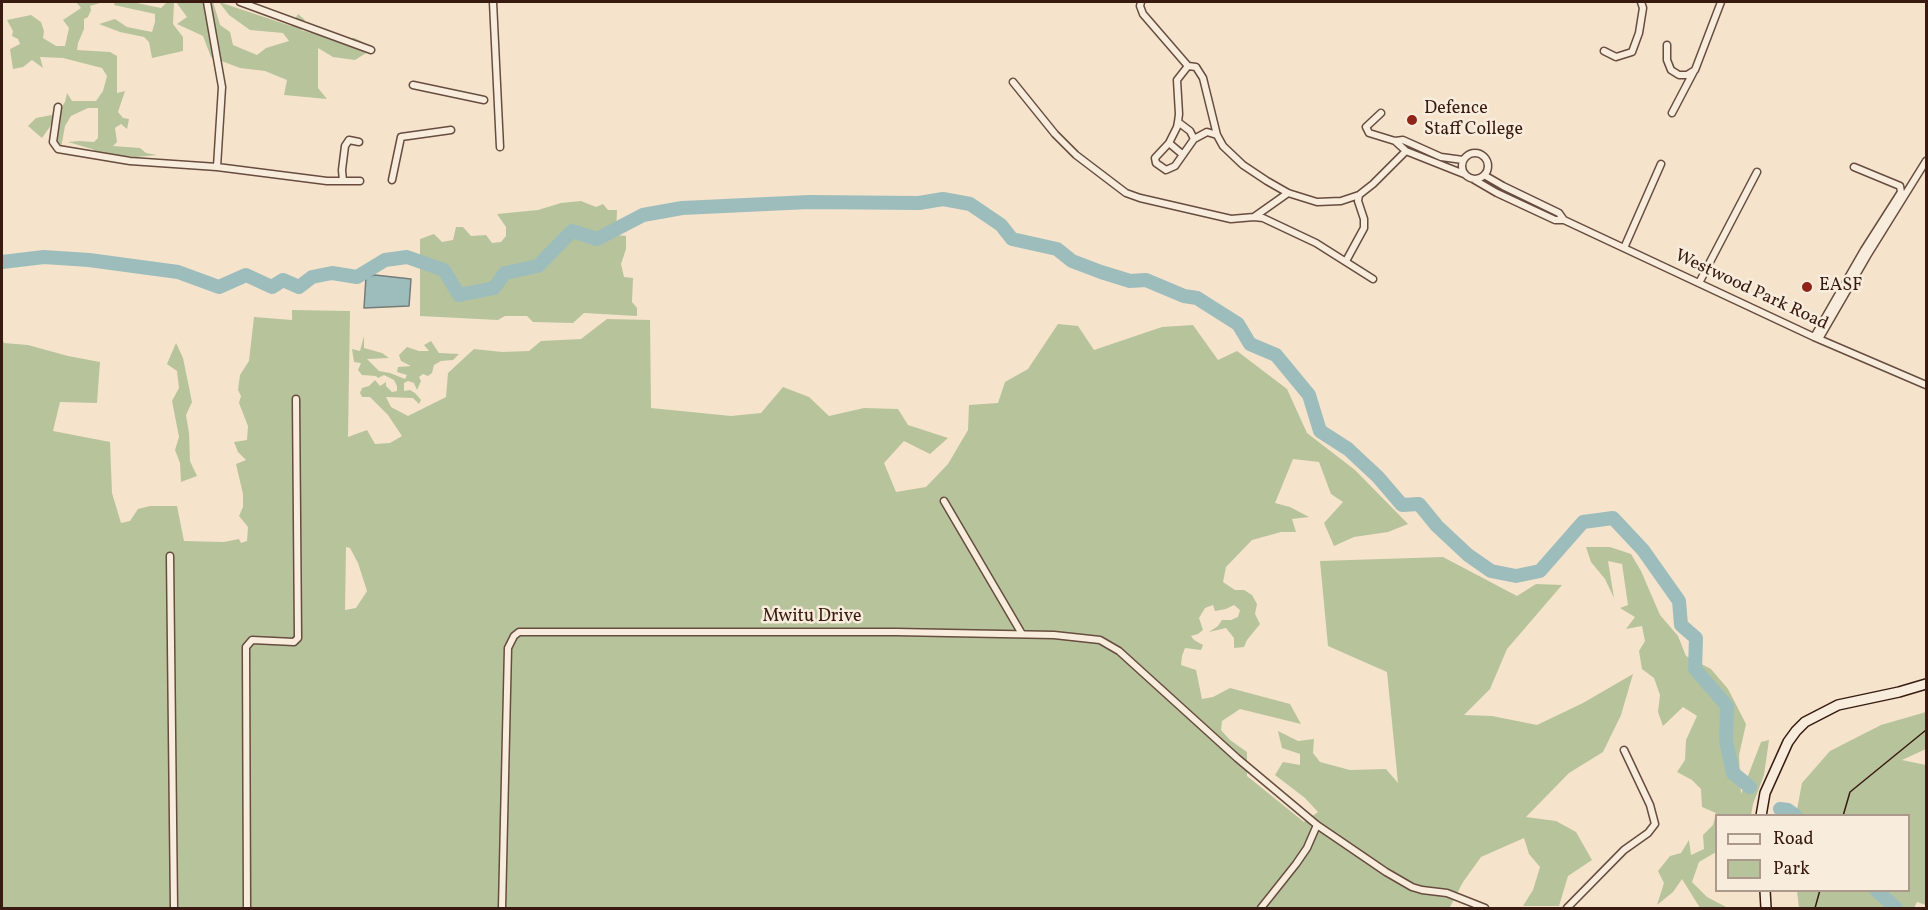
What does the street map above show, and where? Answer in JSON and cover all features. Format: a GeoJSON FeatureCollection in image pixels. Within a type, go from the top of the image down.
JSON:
{"type":"FeatureCollection","features":[{"type":"Feature","properties":{"kind":"main road"},"geometry":{"type":"LineString","coordinates":[[1761,814],[1765,793],[1783,752],[1796,730],[1805,722],[1838,705],[1926,684]]}},
{"type":"Feature","properties":{"kind":"main road"},"geometry":{"type":"LineString","coordinates":[[1765,892],[1766,909]]}},
{"type":"Feature","properties":{"kind":"street"},"geometry":{"type":"LineString","coordinates":[[207,2],[222,87],[217,167]]}},
{"type":"Feature","properties":{"kind":"street"},"geometry":{"type":"LineString","coordinates":[[240,2],[371,50]]}},
{"type":"Feature","properties":{"kind":"street"},"geometry":{"type":"LineString","coordinates":[[494,2],[500,147]]}},
{"type":"Feature","properties":{"kind":"street"},"geometry":{"type":"LineString","coordinates":[[1141,2],[1143,14],[1188,66],[1196,67],[1203,78],[1216,135],[1223,146],[1244,165],[1288,193],[1317,202],[1341,201],[1359,195],[1406,151]]}},
{"type":"Feature","properties":{"kind":"street"},"geometry":{"type":"LineString","coordinates":[[1604,51],[1616,57],[1632,52],[1639,33],[1643,8],[1641,2]]}},
{"type":"Feature","properties":{"kind":"street"},"geometry":{"type":"LineString","coordinates":[[1672,113],[1695,70],[1721,2]]}},
{"type":"Feature","properties":{"kind":"street"},"geometry":{"type":"LineString","coordinates":[[1667,45],[1667,60],[1671,70],[1679,75],[1687,75],[1695,70]]}},
{"type":"Feature","properties":{"kind":"street"},"geometry":{"type":"LineString","coordinates":[[1188,66],[1177,80],[1178,122],[1169,143],[1155,158],[1156,163],[1166,170],[1175,166],[1194,139],[1207,132],[1216,135]]}},
{"type":"Feature","properties":{"kind":"street"},"geometry":{"type":"LineString","coordinates":[[1013,82],[1055,134],[1076,155],[1126,193],[1231,219],[1254,217],[1272,222],[1316,243],[1373,279]]}},
{"type":"Feature","properties":{"kind":"street"},"geometry":{"type":"LineString","coordinates":[[413,85],[484,100]]}},
{"type":"Feature","properties":{"kind":"street"},"geometry":{"type":"LineString","coordinates":[[58,107],[53,142],[58,149],[130,161],[217,167],[327,181],[360,181]]}},
{"type":"Feature","properties":{"kind":"street"},"geometry":{"type":"LineString","coordinates":[[1381,113],[1366,127],[1369,133],[1395,141],[1403,140],[1442,157],[1463,160],[1472,154],[1482,155],[1488,164],[1484,175],[1473,179],[1406,151],[1395,141]]}},
{"type":"Feature","properties":{"kind":"street"},"geometry":{"type":"LineString","coordinates":[[1178,122],[1190,131],[1194,139]]}},
{"type":"Feature","properties":{"kind":"street"},"geometry":{"type":"LineString","coordinates":[[392,180],[401,137],[451,130]]}},
{"type":"Feature","properties":{"kind":"street"},"geometry":{"type":"LineString","coordinates":[[343,181],[345,146],[349,140],[359,142]]}},
{"type":"Feature","properties":{"kind":"street"},"geometry":{"type":"LineString","coordinates":[[1169,143],[1182,154]]}},
{"type":"Feature","properties":{"kind":"street"},"geometry":{"type":"LineString","coordinates":[[1463,160],[1462,169],[1466,175]]}},
{"type":"Feature","properties":{"kind":"street"},"geometry":{"type":"LineString","coordinates":[[1816,338],[1926,161]]}},
{"type":"Feature","properties":{"kind":"street"},"geometry":{"type":"LineString","coordinates":[[1624,248],[1661,164]]}},
{"type":"Feature","properties":{"kind":"street"},"geometry":{"type":"LineString","coordinates":[[1816,338],[1864,250],[1901,192],[1900,186],[1854,167]]}},
{"type":"Feature","properties":{"kind":"street"},"geometry":{"type":"LineString","coordinates":[[1699,283],[1757,172]]}},
{"type":"Feature","properties":{"kind":"street","name":"Westwood Park Road"},"geometry":{"type":"LineString","coordinates":[[1484,175],[1558,213],[1564,220],[1816,338],[1926,385]]}},
{"type":"Feature","properties":{"kind":"street","name":"Westwood Park Road"},"geometry":{"type":"LineString","coordinates":[[1473,179],[1555,220],[1564,220]]}},
{"type":"Feature","properties":{"kind":"street"},"geometry":{"type":"LineString","coordinates":[[1254,217],[1288,193]]}},
{"type":"Feature","properties":{"kind":"street"},"geometry":{"type":"LineString","coordinates":[[1346,261],[1364,228],[1364,219],[1358,201],[1359,195]]}},
{"type":"Feature","properties":{"kind":"street"},"geometry":{"type":"LineString","coordinates":[[247,909],[246,647],[252,640],[294,642],[298,638],[296,399]]}},
{"type":"Feature","properties":{"kind":"street"},"geometry":{"type":"LineString","coordinates":[[944,501],[1022,634]]}},
{"type":"Feature","properties":{"kind":"street"},"geometry":{"type":"LineString","coordinates":[[170,556],[174,909]]}},
{"type":"Feature","properties":{"kind":"street","name":"Mwitu Drive"},"geometry":{"type":"LineString","coordinates":[[502,909],[508,648],[511,639],[519,632],[1022,634],[1077,636],[1100,640],[1119,651],[1230,752],[1317,825],[1401,882],[1422,890],[1447,893],[1469,906],[1485,909]]}},
{"type":"Feature","properties":{"kind":"street"},"geometry":{"type":"LineString","coordinates":[[1567,909],[1624,850],[1648,833],[1655,824],[1650,805],[1624,750]]}},
{"type":"Feature","properties":{"kind":"street"},"geometry":{"type":"LineString","coordinates":[[1261,909],[1307,848],[1317,825]]}},
{"type":"Feature","properties":{"kind":"green space"},"geometry":{"type":"Polygon","coordinates":[[[76,2],[103,2],[90,6],[91,10],[88,17],[84,19],[84,29],[77,50],[110,52],[117,56],[117,93],[125,91],[118,112],[123,118],[129,119],[127,129],[121,124],[115,128],[117,142],[113,146],[140,148],[146,153],[157,155],[136,157],[101,154],[68,142],[94,142],[98,138],[98,108],[88,108],[71,116],[65,126],[61,148],[53,138],[56,118],[42,138],[28,126],[36,118],[57,114],[65,102],[67,93],[72,101],[96,101],[103,91],[107,76],[102,68],[63,58],[40,57],[43,68],[32,60],[23,67],[13,69],[10,49],[20,44],[18,39],[12,36],[13,31],[7,20],[31,15],[41,22],[44,31],[43,38],[56,46],[65,46],[69,28],[63,20],[81,8],[76,2]]]}},
{"type":"Feature","properties":{"kind":"green space"},"geometry":{"type":"Polygon","coordinates":[[[115,2],[132,2],[161,8],[167,2],[174,2],[173,24],[183,37],[183,51],[152,58],[149,42],[144,37],[120,32],[99,24],[115,19],[127,27],[152,32],[155,14],[114,5],[115,2]]]}},
{"type":"Feature","properties":{"kind":"green space"},"geometry":{"type":"Polygon","coordinates":[[[176,2],[213,2],[220,25],[230,32],[233,45],[257,55],[266,48],[289,41],[283,33],[250,30],[229,15],[219,2],[291,26],[298,14],[305,20],[301,30],[311,33],[321,28],[328,37],[341,35],[355,38],[374,48],[355,60],[333,57],[318,48],[318,88],[327,99],[284,95],[287,80],[265,71],[240,68],[211,57],[203,36],[177,24],[187,17],[176,2]]]}},
{"type":"Feature","properties":{"kind":"green space"},"geometry":{"type":"Polygon","coordinates":[[[581,201],[596,207],[603,204],[608,210],[617,210],[616,235],[626,236],[626,249],[621,264],[624,277],[633,278],[632,302],[637,308],[637,316],[584,313],[573,323],[533,322],[527,316],[505,316],[498,320],[420,316],[420,239],[434,234],[442,242],[453,240],[456,227],[463,227],[471,236],[486,235],[492,243],[501,242],[506,236],[506,227],[497,214],[538,210],[561,203],[581,201]]]}},
{"type":"Feature","properties":{"kind":"green space"},"geometry":{"type":"Polygon","coordinates":[[[292,310],[350,311],[348,437],[367,430],[375,444],[390,443],[402,436],[388,415],[370,397],[362,397],[360,393],[362,388],[369,386],[375,380],[380,386],[386,382],[386,386],[392,392],[397,391],[397,386],[394,380],[384,375],[378,378],[362,375],[358,370],[361,363],[354,362],[352,349],[360,351],[364,336],[364,348],[382,353],[389,358],[367,359],[379,371],[405,379],[407,375],[397,372],[398,367],[411,366],[401,361],[399,355],[407,347],[429,351],[424,345],[431,341],[439,353],[459,354],[453,360],[441,361],[434,365],[432,373],[428,376],[423,374],[419,377],[421,381],[417,390],[414,383],[408,381],[404,383],[404,391],[410,390],[415,393],[421,400],[419,404],[413,398],[386,397],[391,407],[408,416],[446,397],[448,373],[474,349],[502,352],[529,351],[541,341],[581,339],[607,319],[650,320],[651,408],[731,416],[761,413],[783,387],[809,397],[829,416],[864,408],[898,409],[908,425],[948,438],[930,454],[904,441],[884,463],[896,492],[926,487],[948,464],[968,430],[969,405],[998,403],[1005,382],[1028,369],[1058,324],[1078,326],[1094,350],[1162,327],[1193,325],[1218,360],[1237,351],[1287,389],[1307,433],[1355,470],[1408,524],[1388,532],[1354,537],[1334,546],[1324,523],[1343,502],[1331,494],[1319,462],[1293,459],[1275,503],[1290,507],[1309,517],[1292,519],[1296,532],[1281,532],[1252,540],[1226,567],[1223,582],[1235,590],[1244,590],[1252,595],[1257,604],[1255,614],[1260,624],[1244,647],[1234,648],[1234,638],[1226,628],[1209,632],[1222,620],[1238,617],[1240,610],[1234,605],[1215,611],[1213,605],[1205,608],[1199,618],[1203,630],[1191,636],[1203,645],[1201,650],[1185,648],[1182,656],[1181,665],[1196,670],[1202,699],[1213,697],[1230,688],[1290,704],[1301,724],[1240,709],[1222,721],[1221,730],[1230,740],[1247,752],[1247,776],[1304,822],[1318,812],[1305,798],[1275,775],[1283,762],[1300,765],[1300,754],[1282,748],[1278,731],[1298,741],[1314,739],[1313,753],[1320,762],[1350,770],[1386,769],[1398,783],[1387,672],[1328,646],[1320,561],[1443,557],[1517,596],[1536,584],[1562,585],[1507,649],[1490,689],[1464,715],[1492,716],[1537,725],[1583,703],[1633,674],[1621,715],[1603,752],[1569,773],[1526,817],[1556,821],[1576,832],[1592,860],[1568,876],[1559,906],[1523,906],[1533,890],[1540,867],[1529,854],[1524,838],[1481,857],[1463,882],[1450,907],[1447,908],[2,908],[2,338],[4,343],[28,345],[100,362],[97,403],[60,402],[53,431],[110,442],[112,493],[121,523],[130,521],[138,509],[150,506],[177,506],[184,541],[224,542],[239,539],[241,543],[247,541],[248,527],[239,516],[243,507],[243,494],[236,464],[246,460],[238,452],[234,442],[247,440],[248,426],[239,403],[240,375],[249,361],[254,317],[292,320],[292,310]],[[346,547],[345,610],[356,608],[367,591],[358,563],[350,548],[346,547]]]}},
{"type":"Feature","properties":{"kind":"green space"},"geometry":{"type":"Polygon","coordinates":[[[176,343],[183,358],[192,402],[186,415],[190,461],[197,476],[181,482],[180,463],[175,450],[179,437],[172,401],[179,388],[177,371],[167,364],[176,343]]]}},
{"type":"Feature","properties":{"kind":"green space"},"geometry":{"type":"Polygon","coordinates":[[[1586,547],[1610,547],[1631,554],[1660,615],[1678,636],[1686,656],[1711,669],[1728,689],[1746,724],[1739,755],[1741,794],[1761,742],[1769,740],[1764,775],[1751,814],[1716,814],[1702,807],[1701,789],[1692,780],[1677,772],[1685,760],[1686,740],[1697,716],[1683,707],[1663,726],[1658,712],[1660,695],[1654,678],[1642,669],[1639,651],[1645,641],[1642,626],[1626,629],[1635,617],[1620,608],[1628,605],[1622,564],[1608,561],[1614,598],[1605,579],[1591,562],[1586,547]]]}},
{"type":"Feature","properties":{"kind":"green space"},"geometry":{"type":"Polygon","coordinates":[[[1926,712],[1926,749],[1902,760],[1926,765],[1926,905],[1917,902],[1914,908],[1799,908],[1797,892],[1910,892],[1910,814],[1796,814],[1802,783],[1830,751],[1881,725],[1926,712]]]}},
{"type":"Feature","properties":{"kind":"green space"},"geometry":{"type":"Polygon","coordinates":[[[1715,817],[1715,853],[1699,862],[1692,882],[1707,897],[1728,908],[1700,908],[1682,879],[1673,892],[1657,905],[1664,883],[1658,871],[1670,856],[1681,853],[1689,840],[1691,855],[1704,849],[1703,835],[1713,825],[1715,817]]]}},
{"type":"Feature","properties":{"kind":"water"},"geometry":{"type":"Polygon","coordinates":[[[375,275],[411,279],[409,306],[364,308],[366,277],[375,275]]]}},
{"type":"Feature","properties":{"kind":"waterway"},"geometry":{"type":"LineString","coordinates":[[2,262],[44,257],[89,260],[178,272],[219,287],[246,275],[272,287],[283,280],[299,287],[312,277],[332,273],[357,277],[385,260],[407,257],[444,270],[459,295],[494,288],[505,273],[538,266],[572,231],[597,239],[643,215],[682,208],[809,202],[919,203],[943,199],[970,204],[1001,225],[1012,239],[1057,249],[1072,261],[1101,272],[1130,281],[1146,280],[1184,296],[1197,298],[1238,324],[1250,344],[1276,355],[1309,395],[1320,431],[1348,449],[1378,477],[1402,505],[1419,504],[1437,526],[1468,555],[1491,571],[1516,576],[1540,571],[1583,522],[1613,518],[1643,550],[1679,601],[1681,625],[1696,638],[1695,669],[1727,706],[1726,741],[1733,773],[1750,787]]}},
{"type":"Feature","properties":{"kind":"waterway"},"geometry":{"type":"LineString","coordinates":[[1780,809],[1788,810],[1793,814]]}},
{"type":"Feature","properties":{"kind":"waterway"},"geometry":{"type":"LineString","coordinates":[[1878,892],[1896,908]]}},
{"type":"Feature","properties":{"kind":"tram line"},"geometry":{"type":"LineString","coordinates":[[1844,814],[1850,792],[1926,730]]}},
{"type":"Feature","properties":{"kind":"tram line"},"geometry":{"type":"LineString","coordinates":[[1815,908],[1819,892]]}},
{"type":"Feature","properties":{"kind":"place","name":"Defence Staff College"},"geometry":{"type":"Point","coordinates":[1412,120]}},
{"type":"Feature","properties":{"kind":"place","name":"EASF"},"geometry":{"type":"Point","coordinates":[1807,287]}}]}
